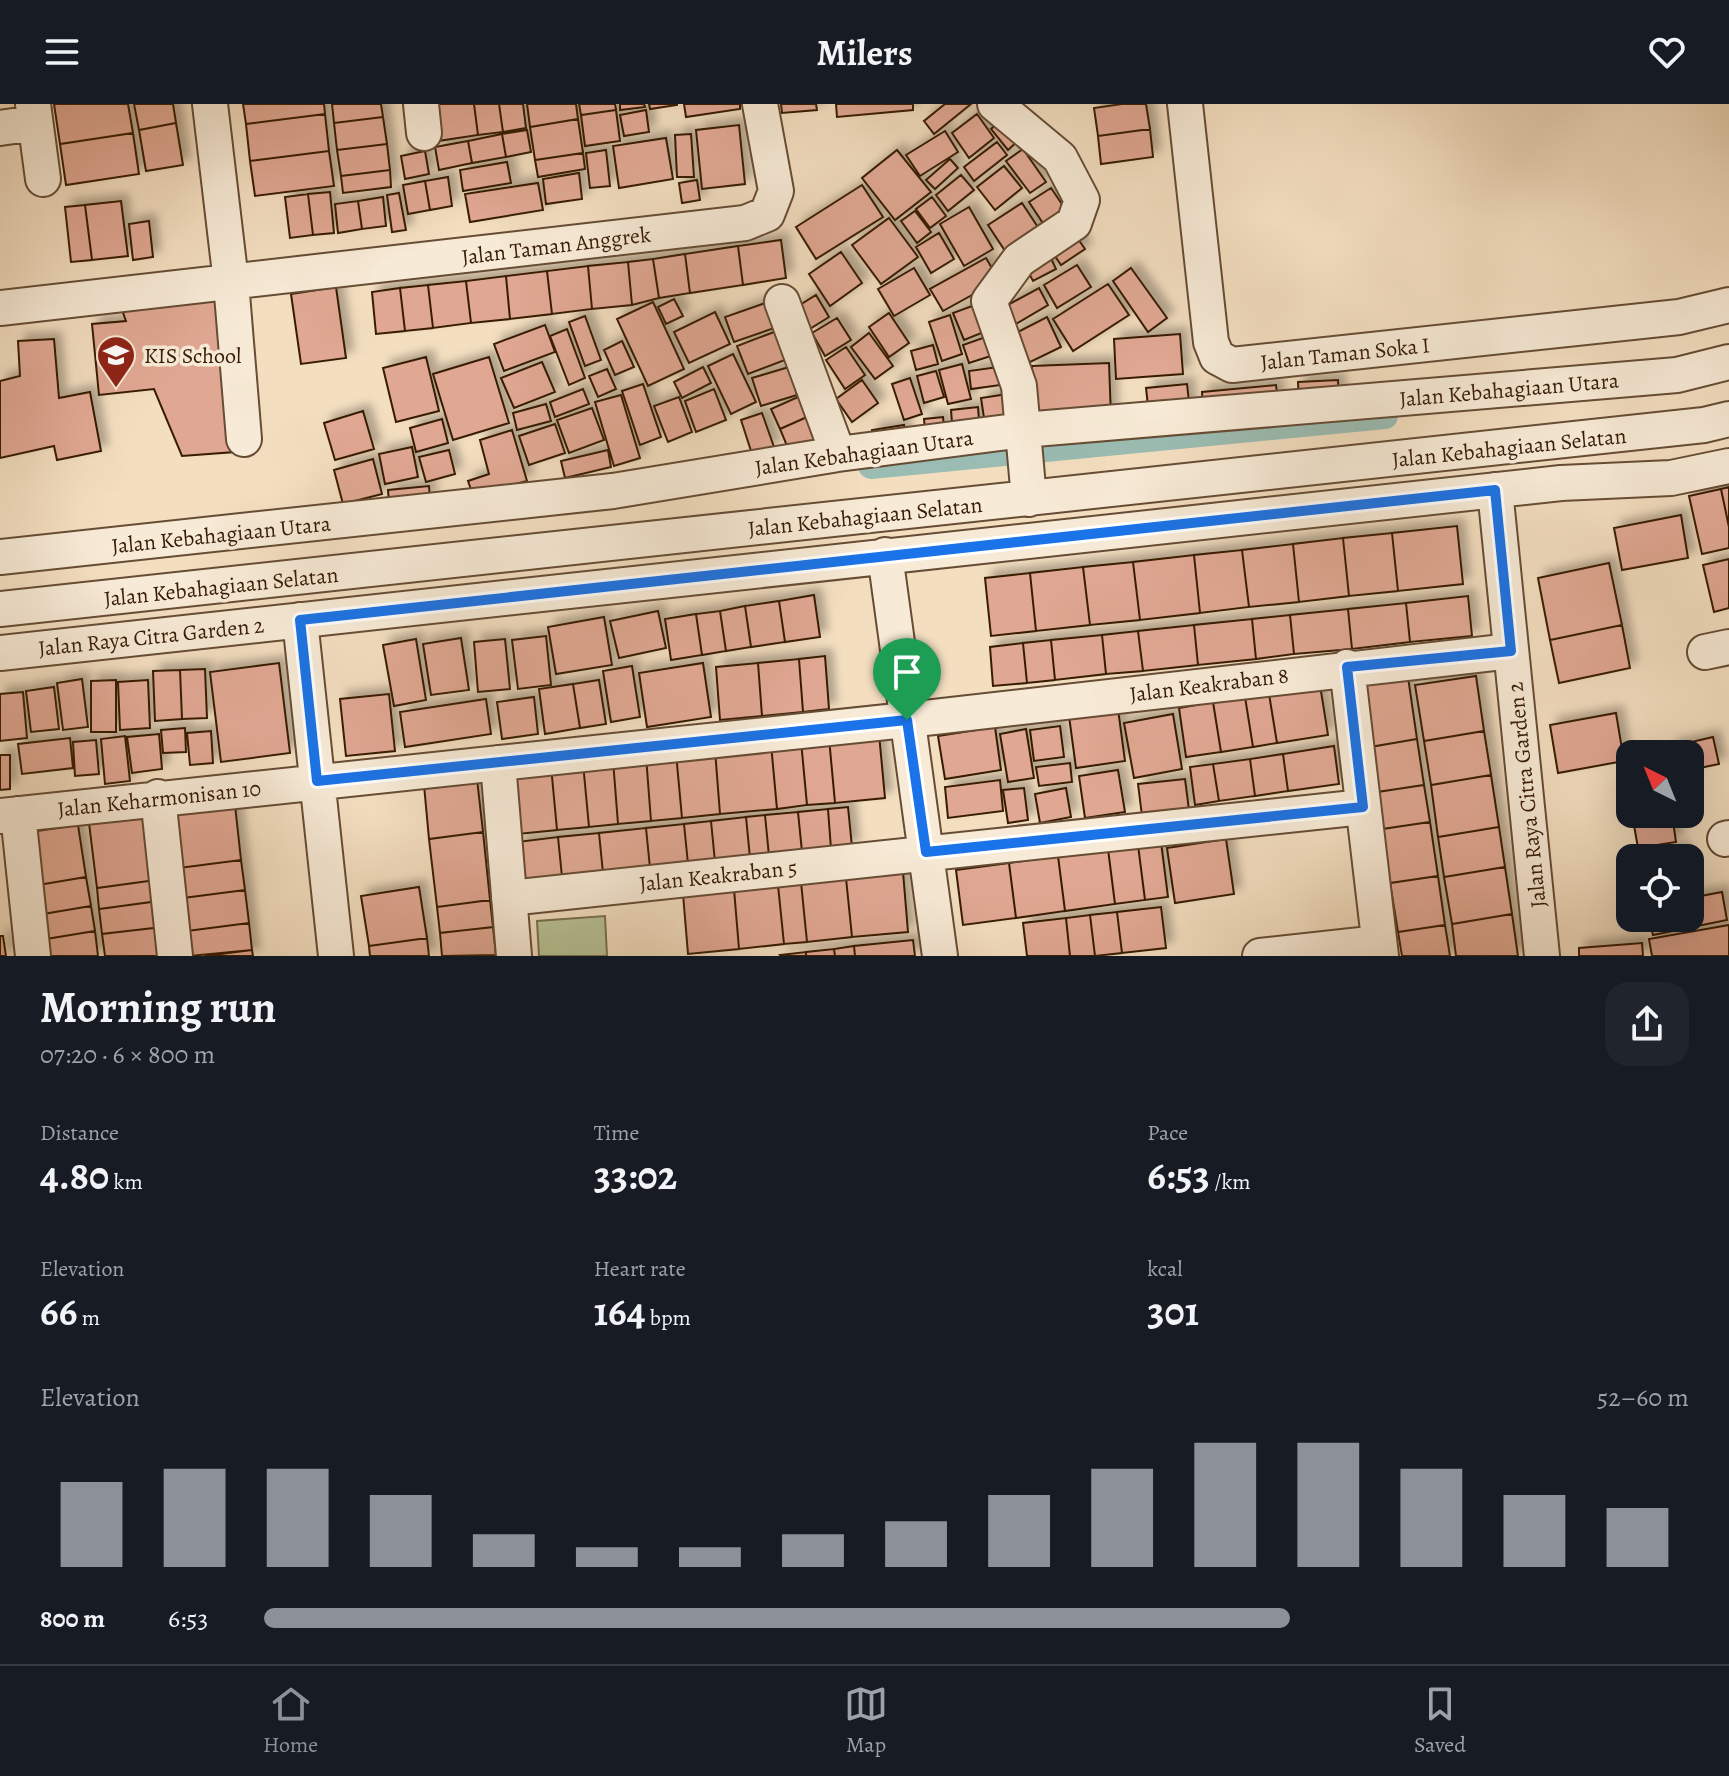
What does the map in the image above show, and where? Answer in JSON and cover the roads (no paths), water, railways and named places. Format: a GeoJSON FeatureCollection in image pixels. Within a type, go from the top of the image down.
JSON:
{"type":"FeatureCollection","features":[{"type":"Feature","properties":{"kind":"street"},"geometry":{"type":"LineString","coordinates":[[210,104],[231,282],[244,439]]}},
{"type":"Feature","properties":{"kind":"street","name":"Jalan Taman Anggrek"},"geometry":{"type":"LineString","coordinates":[[0,308],[745,223],[767,214],[776,191],[760,104]]}},
{"type":"Feature","properties":{"kind":"street"},"geometry":{"type":"LineString","coordinates":[[995,104],[1060,158],[1082,200],[1074,223],[1019,260],[989,301],[1019,386],[1029,499]]}},
{"type":"Feature","properties":{"kind":"street","name":"Jalan Taman Soka I"},"geometry":{"type":"LineString","coordinates":[[1185,104],[1211,342],[1217,357],[1232,365],[1679,317],[1729,305]]}},
{"type":"Feature","properties":{"kind":"street"},"geometry":{"type":"LineString","coordinates":[[0,128],[34,114],[43,179]]}},
{"type":"Feature","properties":{"kind":"street"},"geometry":{"type":"LineString","coordinates":[[782,302],[838,454]]}},
{"type":"Feature","properties":{"kind":"street","name":"Jalan Kebahagiaan Utara"},"geometry":{"type":"LineString","coordinates":[[0,557],[614,493],[838,454],[1023,430],[1677,375],[1729,362]]}},
{"type":"Feature","properties":{"kind":"street","name":"Jalan Kebahagiaan Selatan"},"geometry":{"type":"LineString","coordinates":[[0,609],[618,538],[1029,499],[1688,427],[1729,419]]}},
{"type":"Feature","properties":{"kind":"street","name":"Jalan Raya Citra Garden 2"},"geometry":{"type":"LineString","coordinates":[[0,653],[1495,490],[1671,478],[1729,466]]}},
{"type":"Feature","properties":{"kind":"street","name":"Jalan Raya Citra Garden 2"},"geometry":{"type":"LineString","coordinates":[[1495,490],[1542,956]]}},
{"type":"Feature","properties":{"kind":"street"},"geometry":{"type":"LineString","coordinates":[[614,493],[618,538]]}},
{"type":"Feature","properties":{"kind":"street"},"geometry":{"type":"LineString","coordinates":[[348,523],[354,568]]}},
{"type":"Feature","properties":{"kind":"street"},"geometry":{"type":"LineString","coordinates":[[885,555],[940,956]]}},
{"type":"Feature","properties":{"kind":"street"},"geometry":{"type":"LineString","coordinates":[[300,620],[336,956]]}},
{"type":"Feature","properties":{"kind":"street","name":"Jalan Keakraban 8"},"geometry":{"type":"LineString","coordinates":[[498,763],[1511,651]]}},
{"type":"Feature","properties":{"kind":"street"},"geometry":{"type":"LineString","coordinates":[[1260,956],[1380,949],[1347,667]]}},
{"type":"Feature","properties":{"kind":"street"},"geometry":{"type":"LineString","coordinates":[[498,763],[514,956]]}},
{"type":"Feature","properties":{"kind":"street","name":"Jalan Keharmonisan 10"},"geometry":{"type":"LineString","coordinates":[[9,815],[498,763]]}},
{"type":"Feature","properties":{"kind":"street"},"geometry":{"type":"LineString","coordinates":[[158,797],[175,956]]}},
{"type":"Feature","properties":{"kind":"street","name":"Jalan Keakraban 5"},"geometry":{"type":"LineString","coordinates":[[509,898],[1363,807]]}},
{"type":"Feature","properties":{"kind":"street"},"geometry":{"type":"LineString","coordinates":[[9,815],[33,956]]}},
{"type":"Feature","properties":{"kind":"waterway"},"geometry":{"type":"LineString","coordinates":[[871,466],[1385,416]]}},
{"type":"Feature","properties":{"kind":"place","name":"KIS School"},"geometry":{"type":"Point","coordinates":[116,389]}}]}
